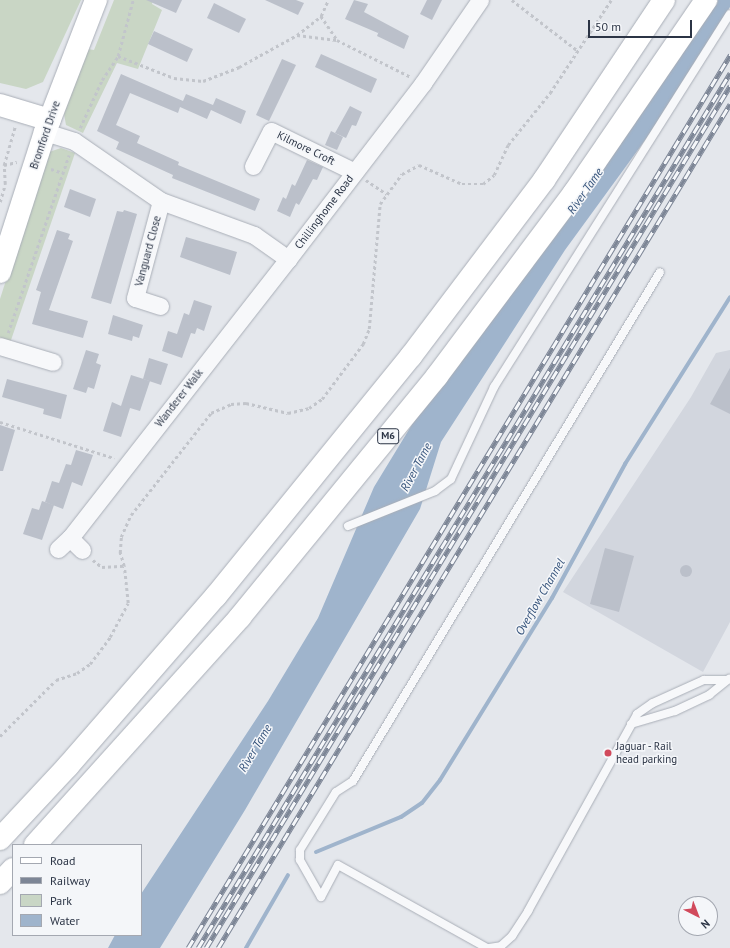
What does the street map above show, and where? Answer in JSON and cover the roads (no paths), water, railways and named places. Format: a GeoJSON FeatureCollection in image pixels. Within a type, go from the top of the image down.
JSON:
{"type":"FeatureCollection","features":[{"type":"Feature","properties":{"kind":"main road","name":"Bromford Drive"},"geometry":{"type":"LineString","coordinates":[[0,272],[47,126],[96,0]]}},
{"type":"Feature","properties":{"kind":"main road"},"geometry":{"type":"LineString","coordinates":[[0,839],[68,766],[216,596],[411,356],[544,180],[664,0]]}},
{"type":"Feature","properties":{"kind":"main road","name":"M6"},"geometry":{"type":"LineString","coordinates":[[36,844],[240,617],[437,376],[574,193],[706,0]]}},
{"type":"Feature","properties":{"kind":"main road"},"geometry":{"type":"LineString","coordinates":[[10,108],[47,126]]}},
{"type":"Feature","properties":{"kind":"main road"},"geometry":{"type":"LineString","coordinates":[[0,883],[12,870]]}},
{"type":"Feature","properties":{"kind":"street","name":"Chillinghome Road"},"geometry":{"type":"LineString","coordinates":[[47,126],[74,141],[161,201],[254,236],[288,259],[423,83],[480,0]]}},
{"type":"Feature","properties":{"kind":"street","name":"Kilmore Croft"},"geometry":{"type":"LineString","coordinates":[[253,166],[271,131],[355,172]]}},
{"type":"Feature","properties":{"kind":"street","name":"Vanguard Close"},"geometry":{"type":"LineString","coordinates":[[160,306],[135,298],[161,201]]}},
{"type":"Feature","properties":{"kind":"street","name":"Wanderer Walk"},"geometry":{"type":"LineString","coordinates":[[82,550],[64,543],[288,259]]}},
{"type":"Feature","properties":{"kind":"street"},"geometry":{"type":"LineString","coordinates":[[1,347],[53,362]]}},
{"type":"Feature","properties":{"kind":"lane"},"geometry":{"type":"LineString","coordinates":[[348,526],[435,491],[451,479],[494,387],[730,14]]}},
{"type":"Feature","properties":{"kind":"lane"},"geometry":{"type":"LineString","coordinates":[[660,272],[353,781],[336,792],[300,850],[300,860],[321,897],[338,866],[488,948],[500,946],[512,936],[636,714],[678,691],[704,680],[729,680]]}},
{"type":"Feature","properties":{"kind":"lane"},"geometry":{"type":"LineString","coordinates":[[631,724],[674,711],[709,695],[729,680]]}},
{"type":"Feature","properties":{"kind":"water","name":"River Tame"},"geometry":{"type":"Polygon","coordinates":[[[706,0],[730,0],[730,7],[651,132],[565,250],[441,442],[420,509],[245,810],[160,948],[108,948],[114,936],[142,936],[142,892],[268,701],[318,618],[374,487],[472,326],[706,0]]]}},
{"type":"Feature","properties":{"kind":"waterway","name":"Overflow Channel"},"geometry":{"type":"LineString","coordinates":[[316,852],[401,817],[422,803],[440,780],[552,598],[625,464],[730,297]]}},
{"type":"Feature","properties":{"kind":"waterway","name":"Overflow Channel"},"geometry":{"type":"LineString","coordinates":[[246,948],[288,875]]}},
{"type":"Feature","properties":{"kind":"railway"},"geometry":{"type":"LineString","coordinates":[[188,948],[730,55]]}},
{"type":"Feature","properties":{"kind":"railway"},"geometry":{"type":"LineString","coordinates":[[198,948],[730,73]]}},
{"type":"Feature","properties":{"kind":"railway"},"geometry":{"type":"LineString","coordinates":[[206,948],[730,86]]}},
{"type":"Feature","properties":{"kind":"railway"},"geometry":{"type":"LineString","coordinates":[[218,948],[730,104]]}},
{"type":"Feature","properties":{"kind":"place","name":"Jaguar - Rail head parking"},"geometry":{"type":"Point","coordinates":[608,753]}}]}
